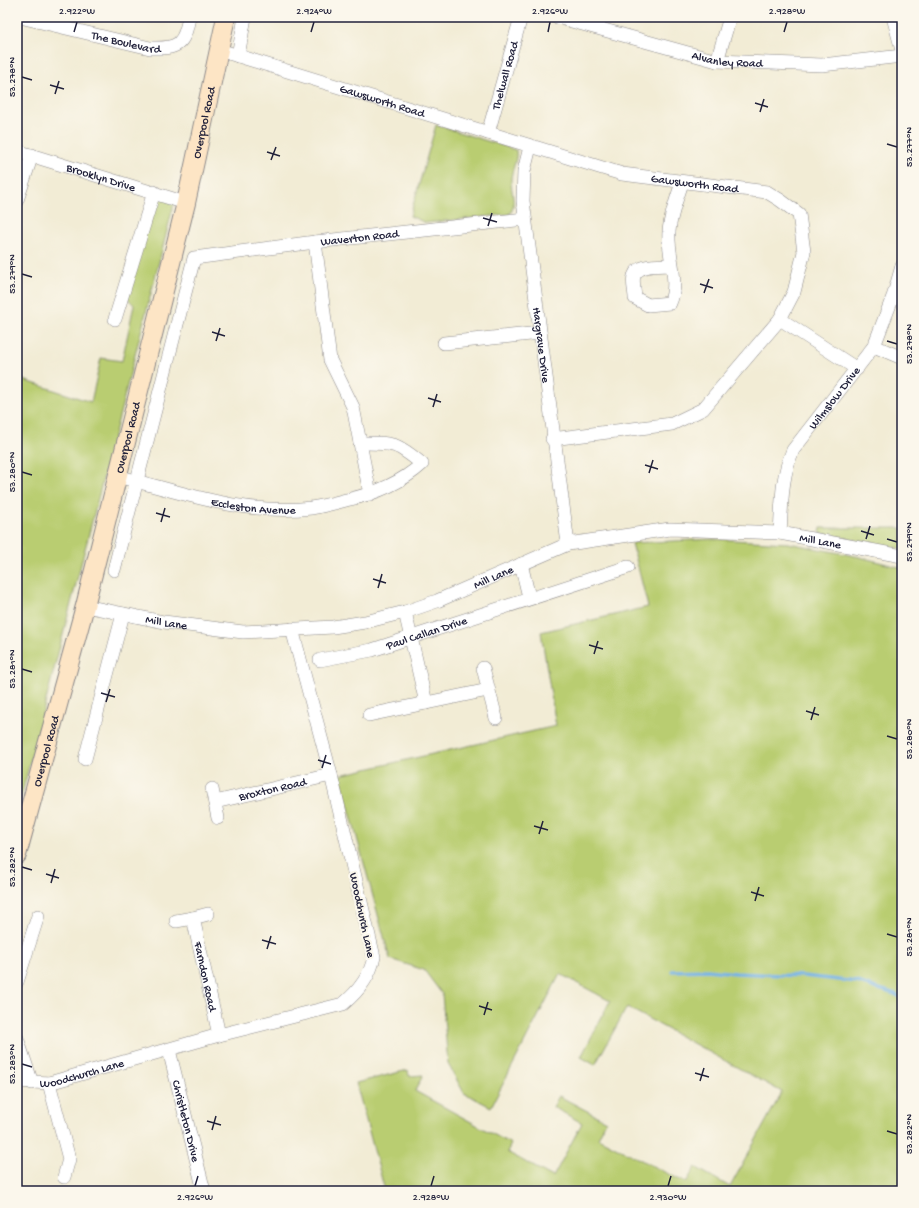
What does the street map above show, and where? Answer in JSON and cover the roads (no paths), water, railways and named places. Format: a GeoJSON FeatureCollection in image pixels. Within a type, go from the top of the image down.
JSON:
{"type":"FeatureCollection","features":[{"type":"Feature","properties":{"kind":"main road","name":"Overpool Road"},"geometry":{"type":"LineString","coordinates":[[17,855],[85,606],[186,202],[226,17]]}},
{"type":"Feature","properties":{"kind":"street","name":"The Boulevard"},"geometry":{"type":"LineString","coordinates":[[20,17],[150,48],[166,49],[179,44],[186,32],[190,17]]}},
{"type":"Feature","properties":{"kind":"street"},"geometry":{"type":"LineString","coordinates":[[238,56],[245,17]]}},
{"type":"Feature","properties":{"kind":"street","name":"Thelwall Road"},"geometry":{"type":"LineString","coordinates":[[488,133],[521,17]]}},
{"type":"Feature","properties":{"kind":"street","name":"Alvanley Road"},"geometry":{"type":"LineString","coordinates":[[557,17],[717,61],[822,64],[902,56]]}},
{"type":"Feature","properties":{"kind":"street"},"geometry":{"type":"LineString","coordinates":[[717,61],[730,17]]}},
{"type":"Feature","properties":{"kind":"street"},"geometry":{"type":"LineString","coordinates":[[893,17],[902,50]]}},
{"type":"Feature","properties":{"kind":"street","name":"Gawsworth Road"},"geometry":{"type":"LineString","coordinates":[[219,50],[530,147],[622,174],[682,183],[767,192],[799,214],[804,252],[794,292],[780,320],[716,396],[703,409],[690,416],[665,425],[552,439]]}},
{"type":"Feature","properties":{"kind":"street","name":"Hargrave Drive"},"geometry":{"type":"LineString","coordinates":[[530,147],[524,171],[523,201],[552,439],[568,544]]}},
{"type":"Feature","properties":{"kind":"street","name":"Brooklyn Drive"},"geometry":{"type":"LineString","coordinates":[[17,151],[186,202]]}},
{"type":"Feature","properties":{"kind":"street"},"geometry":{"type":"LineString","coordinates":[[17,200],[32,155]]}},
{"type":"Feature","properties":{"kind":"street"},"geometry":{"type":"LineString","coordinates":[[672,265],[668,231],[682,183]]}},
{"type":"Feature","properties":{"kind":"street"},"geometry":{"type":"LineString","coordinates":[[115,319],[154,192]]}},
{"type":"Feature","properties":{"kind":"street","name":"Waverton Road"},"geometry":{"type":"LineString","coordinates":[[194,258],[315,242],[525,219]]}},
{"type":"Feature","properties":{"kind":"street"},"geometry":{"type":"LineString","coordinates":[[315,242],[330,360],[353,407],[370,494]]}},
{"type":"Feature","properties":{"kind":"street","name":"Overpool Road"},"geometry":{"type":"LineString","coordinates":[[114,570],[194,258]]}},
{"type":"Feature","properties":{"kind":"street","name":"Wilmslow Drive"},"geometry":{"type":"LineString","coordinates":[[780,533],[783,480],[785,468],[793,450],[874,346],[894,294],[902,266]]}},
{"type":"Feature","properties":{"kind":"street"},"geometry":{"type":"LineString","coordinates":[[780,320],[857,369]]}},
{"type":"Feature","properties":{"kind":"street"},"geometry":{"type":"LineString","coordinates":[[444,344],[540,333]]}},
{"type":"Feature","properties":{"kind":"street"},"geometry":{"type":"LineString","coordinates":[[874,346],[902,358]]}},
{"type":"Feature","properties":{"kind":"street","name":"Eccleston Avenue"},"geometry":{"type":"LineString","coordinates":[[117,476],[234,505],[258,508],[310,508],[370,494],[400,482],[422,464],[402,448],[386,443],[360,443]]}},
{"type":"Feature","properties":{"kind":"street","name":"Mill Lane"},"geometry":{"type":"LineString","coordinates":[[85,606],[164,622],[243,632],[333,627],[365,622],[404,612],[437,601],[568,544],[670,529],[780,533],[902,556]]}},
{"type":"Feature","properties":{"kind":"street"},"geometry":{"type":"LineString","coordinates":[[521,564],[530,597]]}},
{"type":"Feature","properties":{"kind":"street","name":"Paul Callan Drive"},"geometry":{"type":"LineString","coordinates":[[320,660],[372,650],[530,597],[628,567]]}},
{"type":"Feature","properties":{"kind":"street"},"geometry":{"type":"LineString","coordinates":[[404,612],[426,703]]}},
{"type":"Feature","properties":{"kind":"street"},"geometry":{"type":"LineString","coordinates":[[85,759],[123,614]]}},
{"type":"Feature","properties":{"kind":"street","name":"Woodchurch Lane"},"geometry":{"type":"LineString","coordinates":[[17,1081],[49,1083],[219,1035],[343,1004],[355,995],[372,971],[374,957],[331,775],[292,629]]}},
{"type":"Feature","properties":{"kind":"street"},"geometry":{"type":"LineString","coordinates":[[483,668],[496,718]]}},
{"type":"Feature","properties":{"kind":"street"},"geometry":{"type":"LineString","coordinates":[[369,715],[488,690]]}},
{"type":"Feature","properties":{"kind":"street","name":"Broxton Road"},"geometry":{"type":"LineString","coordinates":[[214,802],[331,775]]}},
{"type":"Feature","properties":{"kind":"street"},"geometry":{"type":"LineString","coordinates":[[212,789],[218,818]]}},
{"type":"Feature","properties":{"kind":"street"},"geometry":{"type":"LineString","coordinates":[[176,921],[208,914]]}},
{"type":"Feature","properties":{"kind":"street"},"geometry":{"type":"LineString","coordinates":[[17,982],[38,916]]}},
{"type":"Feature","properties":{"kind":"street","name":"Farndon Road"},"geometry":{"type":"LineString","coordinates":[[193,918],[219,1035]]}},
{"type":"Feature","properties":{"kind":"street"},"geometry":{"type":"LineString","coordinates":[[17,1038],[32,1083]]}},
{"type":"Feature","properties":{"kind":"street","name":"Christleton Drive"},"geometry":{"type":"LineString","coordinates":[[169,1050],[204,1191]]}},
{"type":"Feature","properties":{"kind":"street"},"geometry":{"type":"LineString","coordinates":[[49,1083],[69,1159],[64,1177]]}},
{"type":"Feature","properties":{"kind":"waterway"},"geometry":{"type":"LineString","coordinates":[[672,971],[707,970],[803,976],[857,982],[895,994],[902,998]]}}]}
